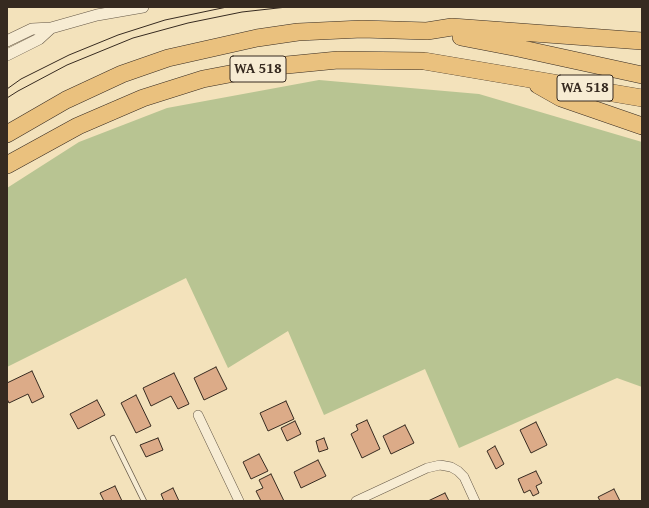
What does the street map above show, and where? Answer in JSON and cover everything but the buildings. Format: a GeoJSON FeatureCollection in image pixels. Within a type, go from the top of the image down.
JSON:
{"type":"FeatureCollection","features":[{"type":"Feature","properties":{"kind":"highway"},"geometry":{"type":"LineString","coordinates":[[427,31],[452,27],[642,41]]}},
{"type":"Feature","properties":{"kind":"highway","name":"WA 518"},"geometry":{"type":"LineString","coordinates":[[7,134],[66,100],[122,74],[168,58],[204,49],[258,38],[298,32],[362,29],[427,31],[518,48],[642,75]]}},
{"type":"Feature","properties":{"kind":"highway","name":"WA 518"},"geometry":{"type":"LineString","coordinates":[[7,165],[78,126],[143,98],[203,79],[266,67],[338,60],[424,61],[642,98]]}},
{"type":"Feature","properties":{"kind":"highway"},"geometry":{"type":"LineString","coordinates":[[528,79],[561,98],[642,126]]}},
{"type":"Feature","properties":{"kind":"street"},"geometry":{"type":"LineString","coordinates":[[7,41],[32,29],[51,28],[112,9],[143,7]]}},
{"type":"Feature","properties":{"kind":"street"},"geometry":{"type":"LineString","coordinates":[[7,55],[39,39],[51,28]]}},
{"type":"Feature","properties":{"kind":"street"},"geometry":{"type":"LineString","coordinates":[[198,415],[239,501]]}},
{"type":"Feature","properties":{"kind":"street"},"geometry":{"type":"LineString","coordinates":[[356,501],[427,468],[440,465],[451,467],[464,477],[475,501]]}},
{"type":"Feature","properties":{"kind":"lane"},"geometry":{"type":"LineString","coordinates":[[113,438],[144,501]]}},
{"type":"Feature","properties":{"kind":"green space"},"geometry":{"type":"Polygon","coordinates":[[[319,80],[479,94],[642,142],[642,387],[617,378],[459,448],[425,369],[324,415],[288,331],[228,368],[186,278],[7,367],[7,188],[79,142],[167,108],[319,80]]]}},
{"type":"Feature","properties":{"kind":"tram line"},"geometry":{"type":"LineString","coordinates":[[7,89],[21,79],[69,55],[118,35],[165,20],[227,7]]}},
{"type":"Feature","properties":{"kind":"tram line"},"geometry":{"type":"LineString","coordinates":[[7,98],[67,65],[133,38],[188,23],[242,12],[287,7]]}}]}
